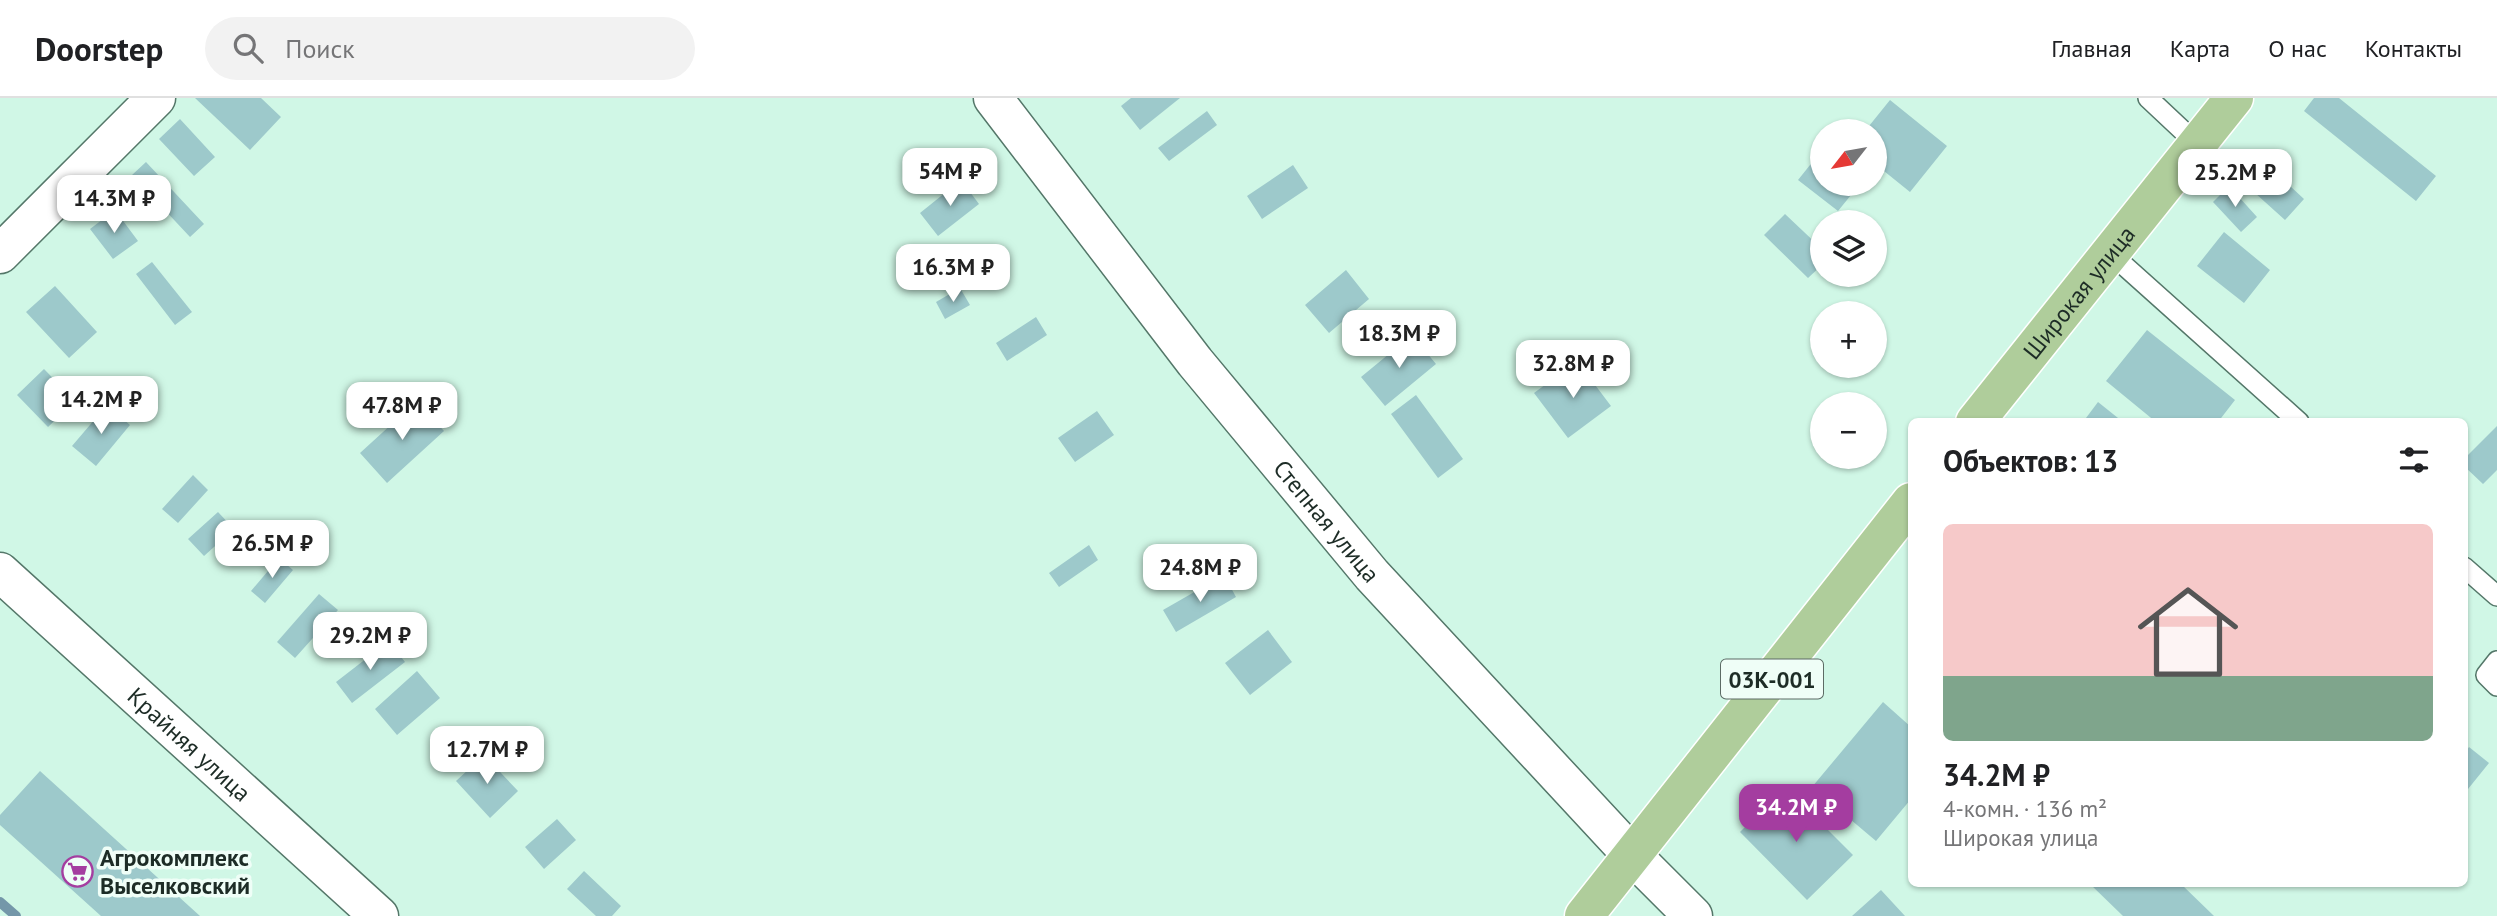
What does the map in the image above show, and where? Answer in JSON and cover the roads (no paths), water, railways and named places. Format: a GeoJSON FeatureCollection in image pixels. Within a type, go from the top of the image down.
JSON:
{"type":"FeatureCollection","features":[{"type":"Feature","properties":{"kind":"main road","name":"Широкая улица"},"geometry":{"type":"LineString","coordinates":[[1978,418],[2234,98]]}},
{"type":"Feature","properties":{"kind":"main road","name":"03К-001"},"geometry":{"type":"LineString","coordinates":[[1584,916],[1908,506]]}},
{"type":"Feature","properties":{"kind":"street"},"geometry":{"type":"LineString","coordinates":[[0,254],[156,98]]}},
{"type":"Feature","properties":{"kind":"street","name":"Степная улица"},"geometry":{"type":"LineString","coordinates":[[993,98],[1195,362],[1372,575],[1632,855],[1693,916]]}},
{"type":"Feature","properties":{"kind":"street","name":"Крайняя улица"},"geometry":{"type":"LineString","coordinates":[[0,572],[379,916]]}},
{"type":"Feature","properties":{"kind":"lane"},"geometry":{"type":"LineString","coordinates":[[2148,98],[2197,144]]}},
{"type":"Feature","properties":{"kind":"lane"},"geometry":{"type":"LineString","coordinates":[[2109,252],[2295,418]]}},
{"type":"Feature","properties":{"kind":"lane"},"geometry":{"type":"LineString","coordinates":[[2468,571],[2497,596]]}},
{"type":"Feature","properties":{"kind":"lane"},"geometry":{"type":"LineString","coordinates":[[2497,661],[2486,675],[2497,687]]}},
{"type":"Feature","properties":{"kind":"waterway"},"geometry":{"type":"LineString","coordinates":[[0,902],[16,916]]}},
{"type":"Feature","properties":{"kind":"place","name":"Агрокомплекс Выселковский"},"geometry":{"type":"Point","coordinates":[77,871]}}]}
